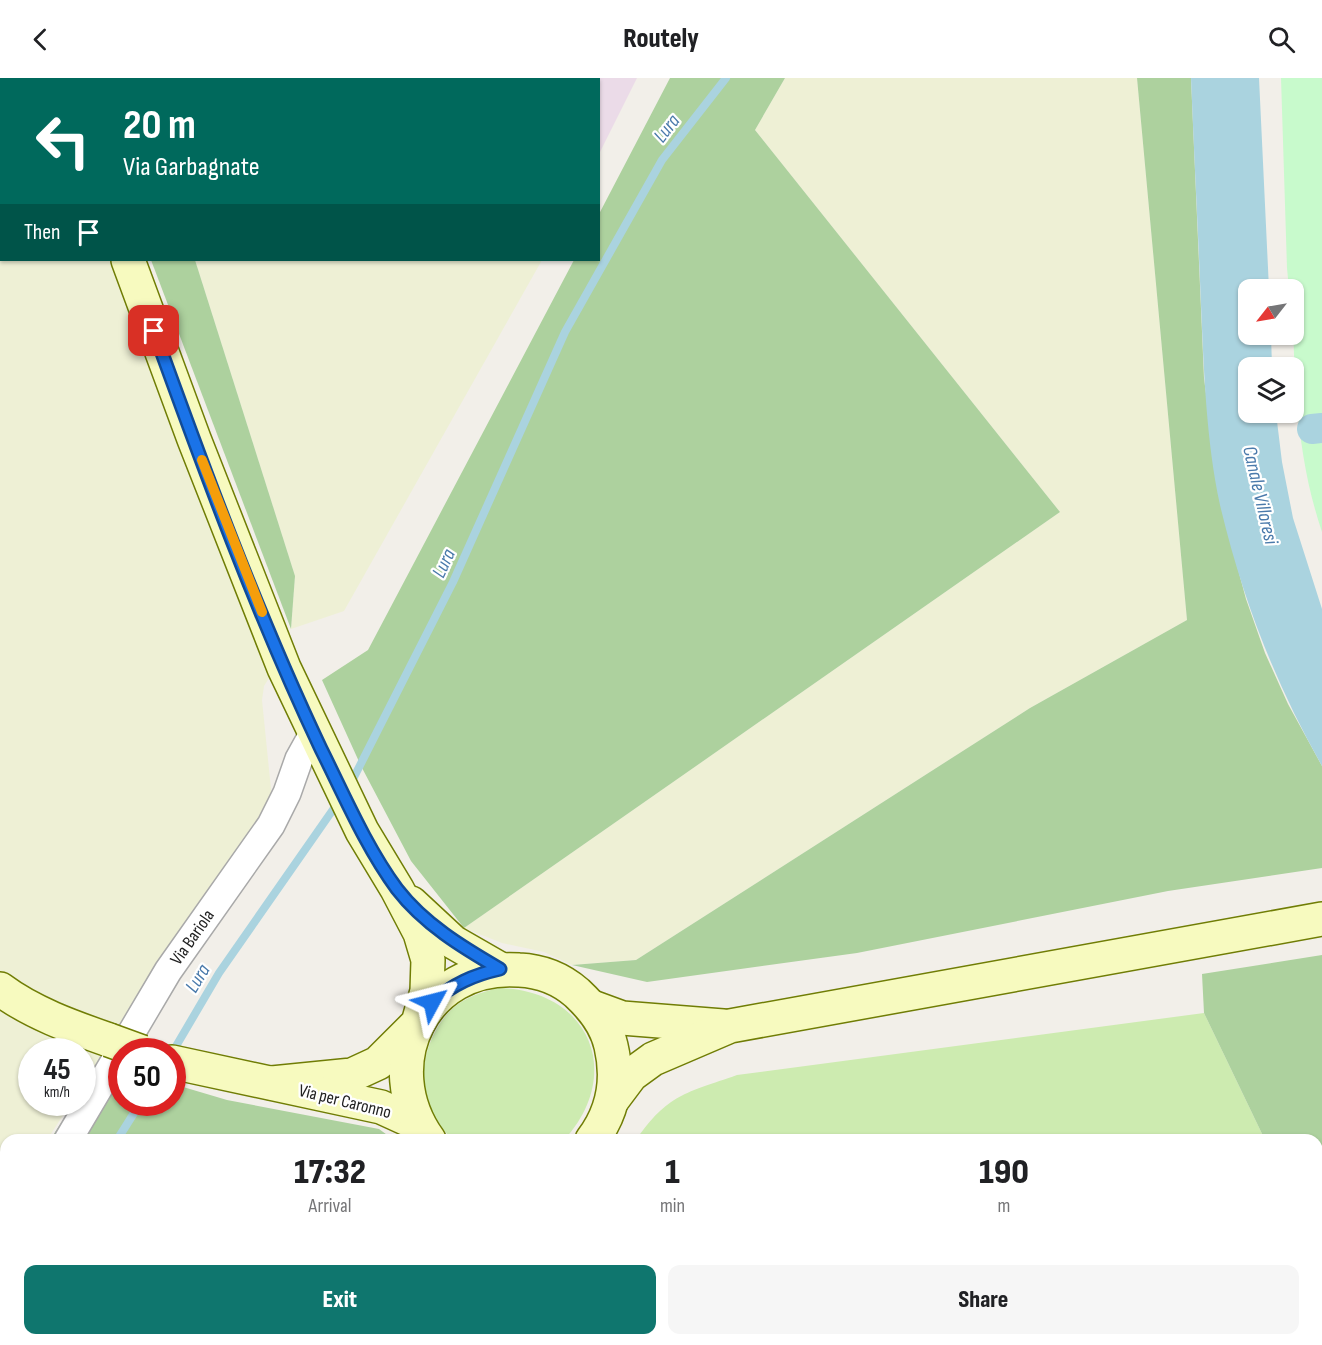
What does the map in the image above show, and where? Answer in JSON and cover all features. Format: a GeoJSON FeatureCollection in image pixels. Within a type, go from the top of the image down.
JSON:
{"type":"FeatureCollection","features":[{"type":"Feature","properties":{"kind":"main road"},"geometry":{"type":"LineString","coordinates":[[128,261],[198,450],[284,668],[362,831],[420,933],[428,960],[428,991],[408,1047],[404,1073],[407,1099],[422,1132]]}},
{"type":"Feature","properties":{"kind":"main road"},"geometry":{"type":"LineString","coordinates":[[397,889],[453,942],[500,969]]}},
{"type":"Feature","properties":{"kind":"main road"},"geometry":{"type":"LineString","coordinates":[[613,1099],[631,1075],[653,1059],[730,1026],[1322,919]]}},
{"type":"Feature","properties":{"kind":"main road"},"geometry":{"type":"LineString","coordinates":[[418,1023],[432,1002],[452,985],[475,974],[500,969],[535,971],[567,984],[592,1007],[609,1035],[616,1067],[613,1099],[603,1125],[596,1134]]}},
{"type":"Feature","properties":{"kind":"main road"},"geometry":{"type":"LineString","coordinates":[[0,989],[12,998],[69,1026],[108,1040]]}},
{"type":"Feature","properties":{"kind":"main road"},"geometry":{"type":"LineString","coordinates":[[592,1007],[622,1017],[730,1026]]}},
{"type":"Feature","properties":{"kind":"main road","name":"Via per Caronno"},"geometry":{"type":"LineString","coordinates":[[272,1083],[352,1075],[378,1063],[418,1023]]}},
{"type":"Feature","properties":{"kind":"main road","name":"Via per Caronno"},"geometry":{"type":"LineString","coordinates":[[186,1066],[231,1077],[272,1083],[381,1107],[422,1132]]}},
{"type":"Feature","properties":{"kind":"street","name":"Via Bariola"},"geometry":{"type":"LineString","coordinates":[[72,1134],[168,971],[272,825],[299,759],[314,732]]}},
{"type":"Feature","properties":{"kind":"shaded area"},"geometry":{"type":"Polygon","coordinates":[[[600,78],[637,78],[600,152],[600,78]]]}},
{"type":"Feature","properties":{"kind":"green space"},"geometry":{"type":"Polygon","coordinates":[[[670,78],[785,78],[755,130],[1060,512],[464,928],[411,861],[361,766],[322,680],[368,650],[573,261],[600,261],[600,212],[670,78]]]}},
{"type":"Feature","properties":{"kind":"green space"},"geometry":{"type":"Polygon","coordinates":[[[785,78],[1137,78],[1187,620],[1030,708],[636,960],[572,965],[544,952],[502,943],[464,928],[1060,512],[755,130],[785,78]]]}},
{"type":"Feature","properties":{"kind":"green space"},"geometry":{"type":"Polygon","coordinates":[[[1137,78],[1191,78],[1204,378],[1220,502],[1246,599],[1265,653],[1288,704],[1322,766],[1322,868],[1168,891],[857,953],[647,982],[572,965],[636,960],[1030,708],[1187,620],[1137,78]]]}},
{"type":"Feature","properties":{"kind":"green space"},"geometry":{"type":"Polygon","coordinates":[[[1281,78],[1322,78],[1322,532],[1313,503],[1301,443],[1299,423],[1304,423],[1304,357],[1294,357],[1294,345],[1304,345],[1304,279],[1288,279],[1281,78]]]}},
{"type":"Feature","properties":{"kind":"green space"},"geometry":{"type":"Polygon","coordinates":[[[0,261],[115,261],[271,675],[264,686],[262,700],[272,799],[113,1038],[108,1038],[108,1045],[96,1063],[96,1038],[18,1038],[18,1116],[63,1116],[51,1134],[0,1134],[0,261]]]}},
{"type":"Feature","properties":{"kind":"green space"},"geometry":{"type":"Polygon","coordinates":[[[151,261],[195,261],[295,576],[291,629],[151,261]]]}},
{"type":"Feature","properties":{"kind":"green space"},"geometry":{"type":"Polygon","coordinates":[[[195,261],[541,261],[344,611],[291,629],[295,576],[195,261]]]}},
{"type":"Feature","properties":{"kind":"green space"},"geometry":{"type":"Polygon","coordinates":[[[1322,955],[1322,1134],[1262,1134],[1204,1013],[1202,974],[1322,955]]]}},
{"type":"Feature","properties":{"kind":"green space"},"geometry":{"type":"Polygon","coordinates":[[[499,988],[530,992],[556,1003],[575,1019],[588,1040],[594,1063],[592,1088],[582,1114],[568,1134],[449,1134],[441,1127],[431,1111],[425,1094],[426,1057],[431,1039],[440,1023],[452,1009],[462,1001],[499,988]]]}},
{"type":"Feature","properties":{"kind":"green space"},"geometry":{"type":"Polygon","coordinates":[[[1204,1013],[1262,1134],[640,1134],[658,1113],[679,1097],[737,1075],[1204,1013]]]}},
{"type":"Feature","properties":{"kind":"green space"},"geometry":{"type":"Polygon","coordinates":[[[100,1062],[108,1064],[108,1116],[186,1116],[186,1088],[227,1100],[379,1129],[386,1134],[54,1134],[66,1116],[96,1116],[96,1068],[100,1062]]]}},
{"type":"Feature","properties":{"kind":"water","name":"Canale Villoresi"},"geometry":{"type":"Polygon","coordinates":[[[1191,78],[1259,78],[1269,279],[1238,279],[1238,345],[1271,345],[1272,357],[1238,357],[1238,423],[1277,423],[1293,518],[1322,609],[1322,766],[1275,671],[1239,573],[1215,480],[1205,381],[1191,78]]]}},
{"type":"Feature","properties":{"kind":"waterway","name":"Lura"},"geometry":{"type":"LineString","coordinates":[[350,785],[453,582],[565,332],[662,160],[726,78]]}},
{"type":"Feature","properties":{"kind":"waterway"},"geometry":{"type":"LineString","coordinates":[[1312,429],[1322,428]]}},
{"type":"Feature","properties":{"kind":"waterway","name":"Lura"},"geometry":{"type":"LineString","coordinates":[[181,1038],[219,973],[339,801]]}},
{"type":"Feature","properties":{"kind":"waterway","name":"Lura"},"geometry":{"type":"LineString","coordinates":[[121,1134],[132,1116]]}},
{"type":"Feature","properties":{"kind":"slow traffic"},"geometry":{"type":"LineString","coordinates":[[202,460],[262,612]]}},
{"type":"Feature","properties":{"kind":"route"},"geometry":{"type":"LineString","coordinates":[[154,331],[284,668],[362,831],[397,889],[432,925],[453,942],[500,969],[475,974],[452,985],[432,1002]]}}]}
